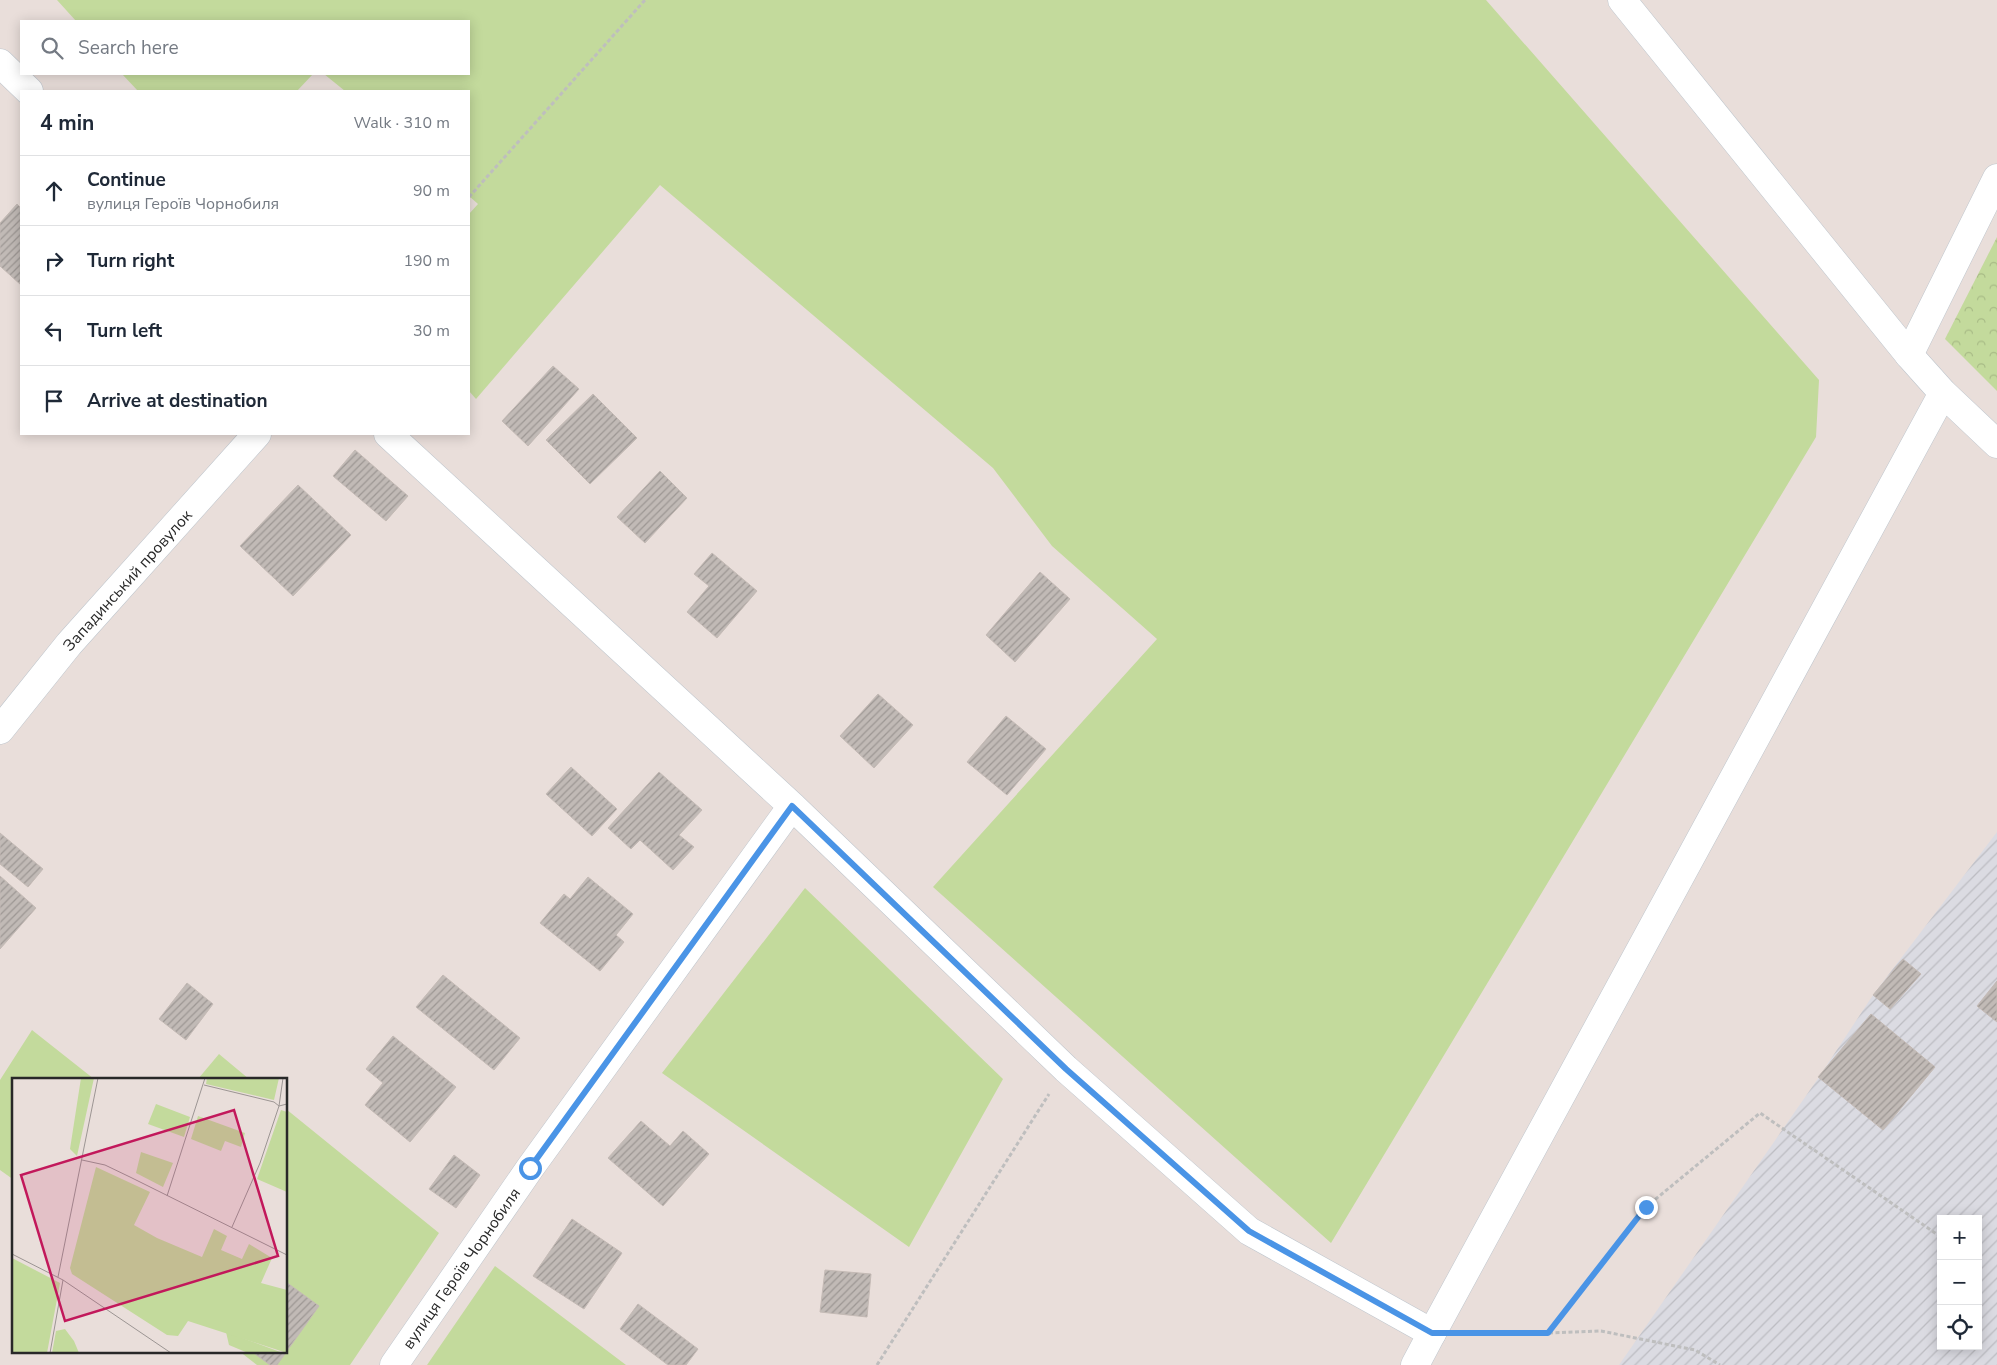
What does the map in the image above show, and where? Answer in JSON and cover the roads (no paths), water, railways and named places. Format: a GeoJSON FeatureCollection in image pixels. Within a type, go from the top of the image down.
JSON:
{"type":"FeatureCollection","features":[{"type":"Feature","properties":{"kind":"street"},"geometry":{"type":"LineString","coordinates":[[1622,0],[1910,355],[1943,393],[1997,444]]}},
{"type":"Feature","properties":{"kind":"street"},"geometry":{"type":"LineString","coordinates":[[0,63],[28,90]]}},
{"type":"Feature","properties":{"kind":"street"},"geometry":{"type":"LineString","coordinates":[[1910,355],[1997,178]]}},
{"type":"Feature","properties":{"kind":"street"},"geometry":{"type":"LineString","coordinates":[[1415,1365],[1943,393]]}},
{"type":"Feature","properties":{"kind":"street","name":"Западинський провулок"},"geometry":{"type":"LineString","coordinates":[[0,730],[69,644],[256,435]]}},
{"type":"Feature","properties":{"kind":"street"},"geometry":{"type":"LineString","coordinates":[[389,435],[792,806],[1066,1069],[1249,1231],[1432,1333]]}},
{"type":"Feature","properties":{"kind":"street","name":"вулиця Героїв Чорнобиля"},"geometry":{"type":"LineString","coordinates":[[394,1365],[530,1168],[792,806]]}}]}
